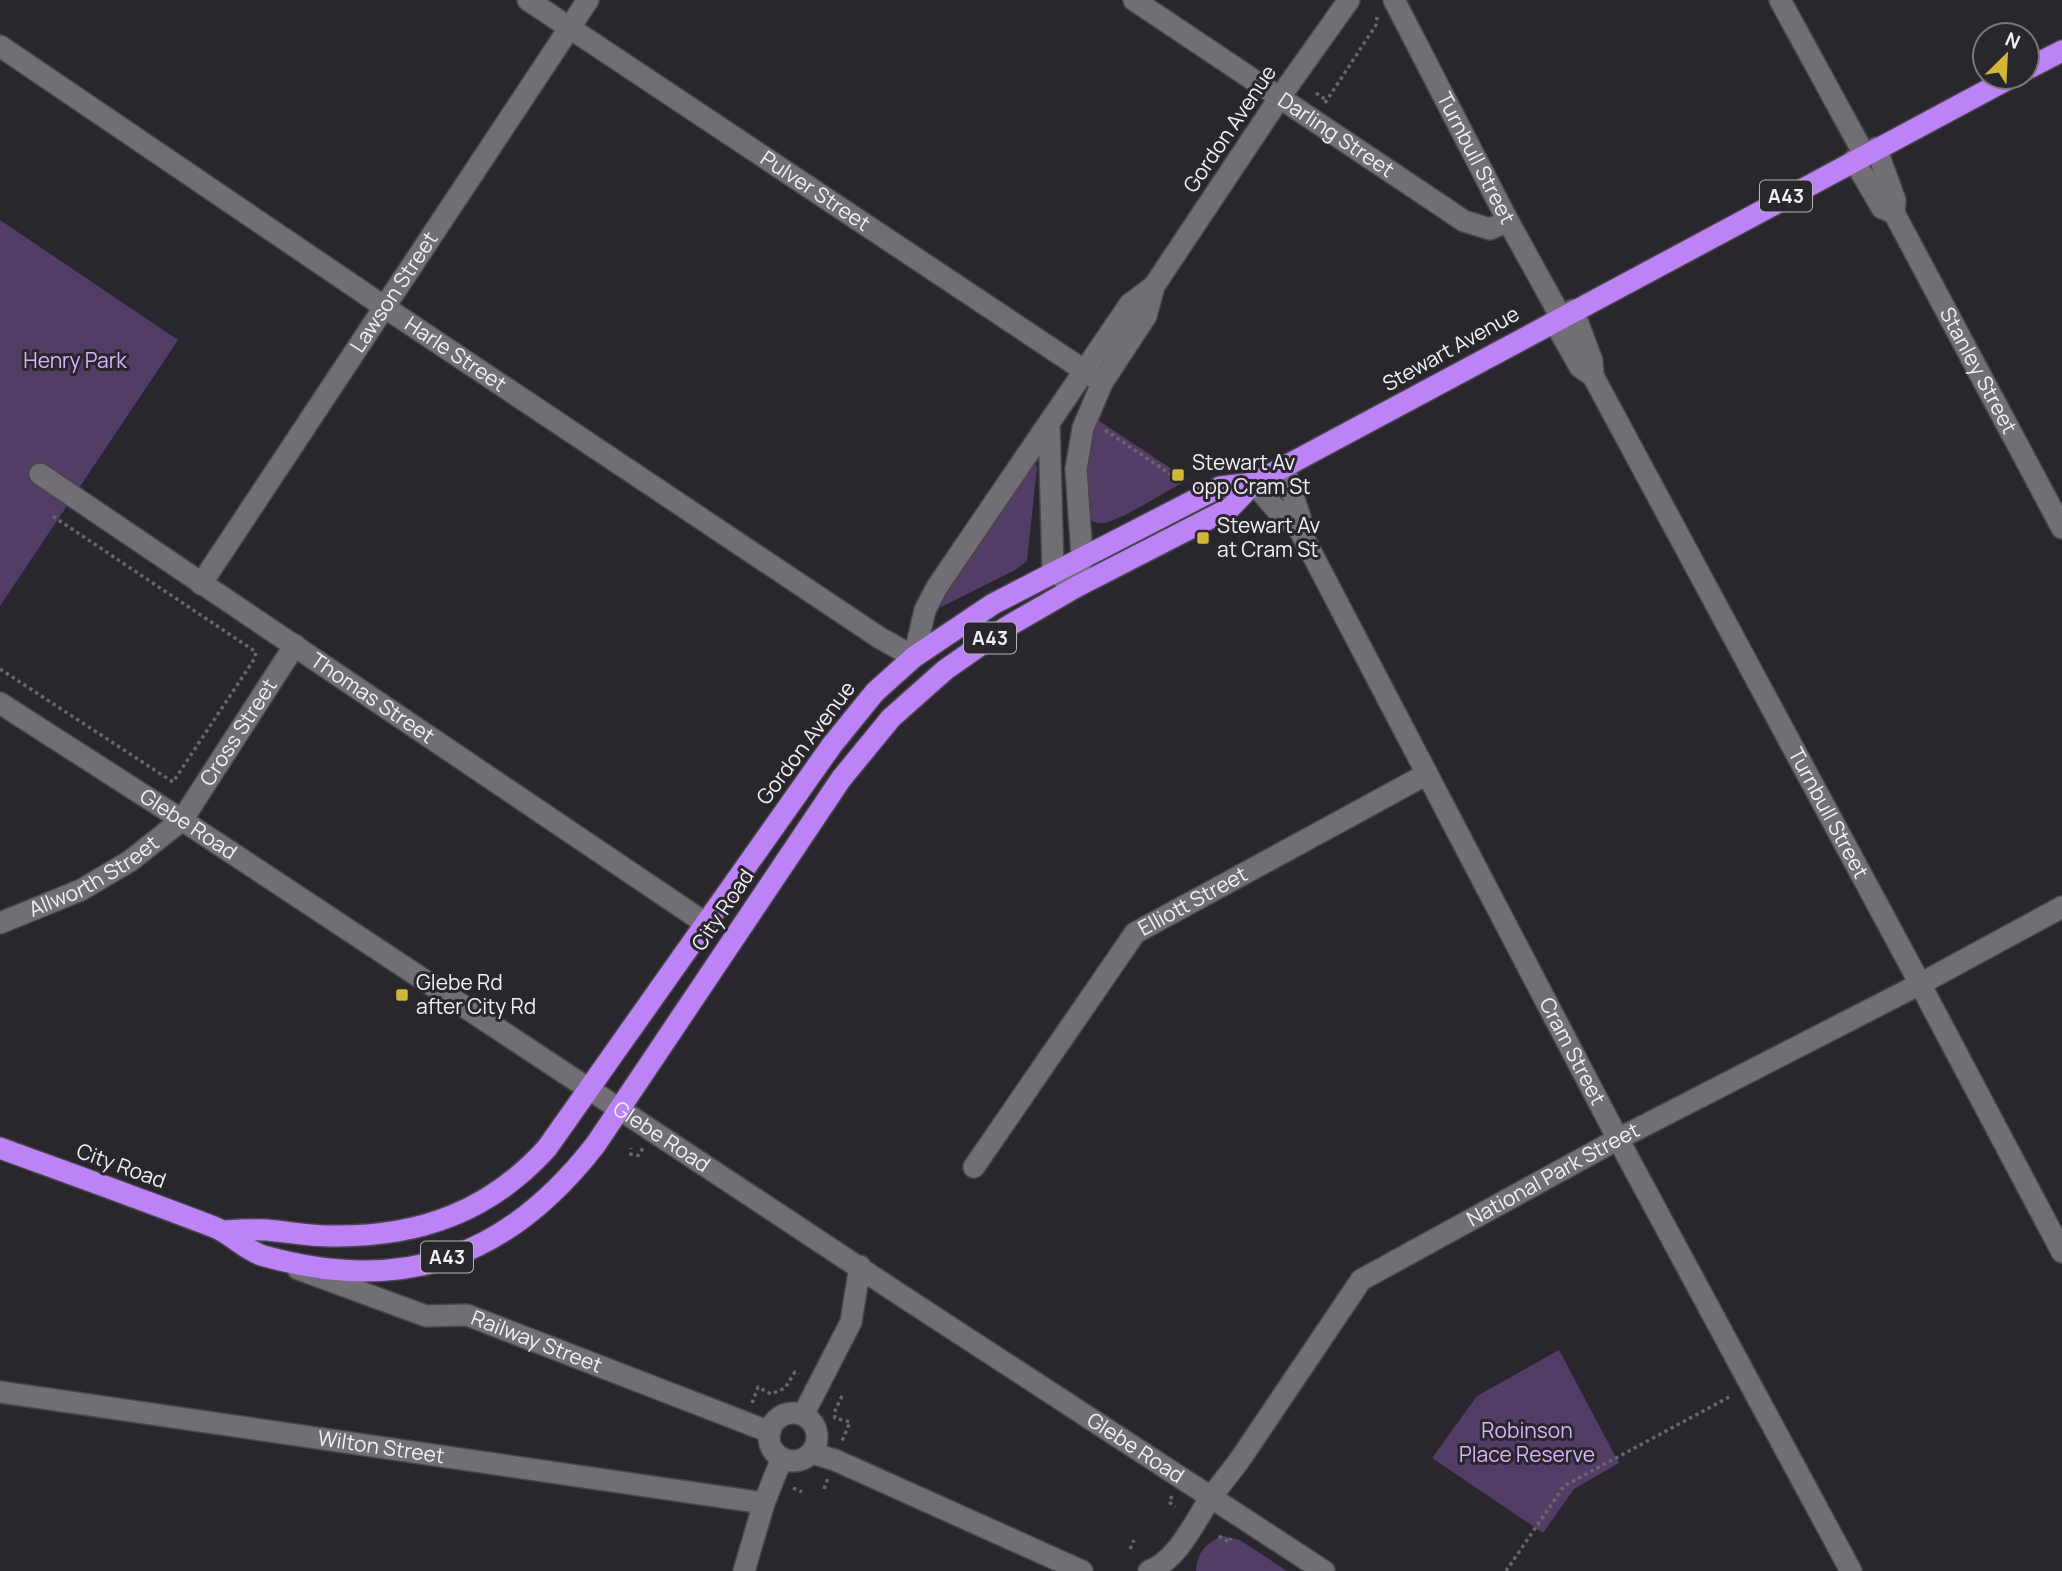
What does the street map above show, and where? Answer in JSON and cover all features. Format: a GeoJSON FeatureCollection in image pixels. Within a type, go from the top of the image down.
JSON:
{"type":"FeatureCollection","features":[{"type":"Feature","properties":{"kind":"highway"},"geometry":{"type":"LineString","coordinates":[[2041,62],[2062,51]]}},
{"type":"Feature","properties":{"kind":"highway","name":"Stewart Avenue"},"geometry":{"type":"LineString","coordinates":[[914,656],[993,604],[1053,571],[1220,487],[1254,483],[1284,468],[1985,91]]}},
{"type":"Feature","properties":{"kind":"highway","name":"City Road"},"geometry":{"type":"LineString","coordinates":[[0,1148],[224,1231],[261,1255],[322,1269],[360,1273],[396,1270],[466,1251],[498,1236],[528,1216],[555,1192],[588,1154],[841,779],[891,718],[945,670],[1005,628],[1076,587],[1230,508],[1254,483]]}},
{"type":"Feature","properties":{"kind":"highway","name":"Gordon Avenue"},"geometry":{"type":"LineString","coordinates":[[589,1088],[832,746],[875,692],[914,656]]}},
{"type":"Feature","properties":{"kind":"highway","name":"City Road"},"geometry":{"type":"LineString","coordinates":[[224,1231],[266,1230],[338,1237],[377,1233],[445,1219],[498,1193],[530,1166],[589,1088]]}},
{"type":"Feature","properties":{"kind":"street","name":"Pulver Street"},"geometry":{"type":"LineString","coordinates":[[528,0],[1102,383]]}},
{"type":"Feature","properties":{"kind":"street","name":"Lawson Street"},"geometry":{"type":"LineString","coordinates":[[201,584],[588,0]]}},
{"type":"Feature","properties":{"kind":"street","name":"Darling Street"},"geometry":{"type":"LineString","coordinates":[[1134,0],[1464,221],[1490,229],[1508,220]]}},
{"type":"Feature","properties":{"kind":"street","name":"Gordon Avenue"},"geometry":{"type":"LineString","coordinates":[[1076,587],[1082,557],[1076,469],[1083,428],[1102,383],[1146,316],[1154,286],[1280,97],[1349,0]]}},
{"type":"Feature","properties":{"kind":"street","name":"Turnbull Street"},"geometry":{"type":"LineString","coordinates":[[1394,0],[1508,220],[1563,316],[1580,367],[1593,376],[2062,1252]]}},
{"type":"Feature","properties":{"kind":"street","name":"Stanley Street"},"geometry":{"type":"LineString","coordinates":[[1780,0],[1865,154],[1895,200],[1894,213],[2062,528]]}},
{"type":"Feature","properties":{"kind":"street","name":"Harle Street"},"geometry":{"type":"LineString","coordinates":[[0,46],[880,638],[914,656]]}},
{"type":"Feature","properties":{"kind":"street","name":"Gordon Avenue"},"geometry":{"type":"LineString","coordinates":[[914,656],[925,610],[937,587],[1130,304],[1154,286]]}},
{"type":"Feature","properties":{"kind":"street"},"geometry":{"type":"LineString","coordinates":[[1049,424],[1053,571],[1076,587]]}},
{"type":"Feature","properties":{"kind":"street","name":"Cram Street"},"geometry":{"type":"LineString","coordinates":[[1284,468],[1300,517],[1299,529]]}},
{"type":"Feature","properties":{"kind":"street","name":"Thomas Street"},"geometry":{"type":"LineString","coordinates":[[40,474],[705,923]]}},
{"type":"Feature","properties":{"kind":"street","name":"Cram Street"},"geometry":{"type":"LineString","coordinates":[[1254,483],[1276,509],[1299,529],[1618,1139],[1851,1571]]}},
{"type":"Feature","properties":{"kind":"street","name":"Cross Street"},"geometry":{"type":"LineString","coordinates":[[182,820],[295,645]]}},
{"type":"Feature","properties":{"kind":"street","name":"Glebe Road"},"geometry":{"type":"LineString","coordinates":[[0,704],[182,820],[1324,1571]]}},
{"type":"Feature","properties":{"kind":"street","name":"Elliott Street"},"geometry":{"type":"LineString","coordinates":[[974,1167],[1135,933],[1427,774]]}},
{"type":"Feature","properties":{"kind":"street","name":"Allworth Street"},"geometry":{"type":"LineString","coordinates":[[0,922],[81,890],[130,861],[182,820]]}},
{"type":"Feature","properties":{"kind":"street","name":"National Park Street"},"geometry":{"type":"LineString","coordinates":[[1152,1571],[1179,1546],[1361,1280],[1618,1139],[1920,984],[2062,907]]}},
{"type":"Feature","properties":{"kind":"street","name":"Railway Street"},"geometry":{"type":"LineString","coordinates":[[261,1255],[426,1316],[467,1315],[770,1432]]}},
{"type":"Feature","properties":{"kind":"street"},"geometry":{"type":"LineString","coordinates":[[803,1415],[851,1322],[860,1266]]}},
{"type":"Feature","properties":{"kind":"street","name":"Wilton Street"},"geometry":{"type":"LineString","coordinates":[[0,1392],[764,1503]]}},
{"type":"Feature","properties":{"kind":"street"},"geometry":{"type":"LineString","coordinates":[[793,1413],[803,1415],[812,1422],[817,1441],[812,1453],[798,1461],[782,1458],[771,1446],[770,1432],[775,1422],[793,1413]]}},
{"type":"Feature","properties":{"kind":"street"},"geometry":{"type":"LineString","coordinates":[[812,1453],[835,1460],[1082,1571]]}},
{"type":"Feature","properties":{"kind":"street"},"geometry":{"type":"LineString","coordinates":[[744,1571],[764,1503],[782,1458]]}},
{"type":"Feature","properties":{"kind":"path"},"geometry":{"type":"LineString","coordinates":[[1316,93],[1325,102],[1376,25],[1377,17]]}},
{"type":"Feature","properties":{"kind":"path"},"geometry":{"type":"LineString","coordinates":[[1105,430],[1173,477]]}},
{"type":"Feature","properties":{"kind":"path"},"geometry":{"type":"LineString","coordinates":[[0,668],[173,782],[258,655],[51,515]]}},
{"type":"Feature","properties":{"kind":"path"},"geometry":{"type":"LineString","coordinates":[[631,1148],[631,1156]]}},
{"type":"Feature","properties":{"kind":"path"},"geometry":{"type":"LineString","coordinates":[[637,1157],[643,1148]]}},
{"type":"Feature","properties":{"kind":"path"},"geometry":{"type":"LineString","coordinates":[[752,1403],[758,1387],[771,1394],[785,1388],[794,1372],[799,1374]]}},
{"type":"Feature","properties":{"kind":"path"},"geometry":{"type":"LineString","coordinates":[[842,1396],[834,1413],[835,1418],[850,1422],[842,1441]]}},
{"type":"Feature","properties":{"kind":"path"},"geometry":{"type":"LineString","coordinates":[[1506,1571],[1564,1486],[1731,1396]]}},
{"type":"Feature","properties":{"kind":"path"},"geometry":{"type":"LineString","coordinates":[[824,1489],[829,1476]]}},
{"type":"Feature","properties":{"kind":"path"},"geometry":{"type":"LineString","coordinates":[[793,1489],[802,1492]]}},
{"type":"Feature","properties":{"kind":"path"},"geometry":{"type":"LineString","coordinates":[[1172,1496],[1169,1502],[1175,1507]]}},
{"type":"Feature","properties":{"kind":"path"},"geometry":{"type":"LineString","coordinates":[[1219,1536],[1228,1542],[1231,1538]]}},
{"type":"Feature","properties":{"kind":"path"},"geometry":{"type":"LineString","coordinates":[[1130,1549],[1134,1540]]}},
{"type":"Feature","properties":{"kind":"green space","name":"Henry Park"},"geometry":{"type":"Polygon","coordinates":[[[0,220],[178,340],[0,606],[0,220]]]}},
{"type":"Feature","properties":{"kind":"green space"},"geometry":{"type":"Polygon","coordinates":[[[1098,420],[1188,480],[1111,521],[1094,522],[1083,514],[1082,492],[1088,454],[1098,420]]]}},
{"type":"Feature","properties":{"kind":"green space"},"geometry":{"type":"Polygon","coordinates":[[[1035,463],[1037,468],[1027,561],[1015,570],[935,610],[1031,465],[1035,463]]]}},
{"type":"Feature","properties":{"kind":"green space","name":"Robinson Place Reserve"},"geometry":{"type":"Polygon","coordinates":[[[1559,1350],[1619,1463],[1574,1489],[1543,1533],[1432,1458],[1477,1396],[1559,1350]]]}},
{"type":"Feature","properties":{"kind":"green space"},"geometry":{"type":"Polygon","coordinates":[[[1223,1536],[1240,1540],[1287,1571],[1196,1571],[1198,1559],[1204,1549],[1223,1536]]]}},
{"type":"Feature","properties":{"kind":"place","name":"Stewart Av opp Cram St"},"geometry":{"type":"Point","coordinates":[1178,475]}},
{"type":"Feature","properties":{"kind":"place","name":"Stewart Av at Cram St"},"geometry":{"type":"Point","coordinates":[1203,538]}},
{"type":"Feature","properties":{"kind":"place","name":"Glebe Rd after City Rd"},"geometry":{"type":"Point","coordinates":[402,995]}}]}
